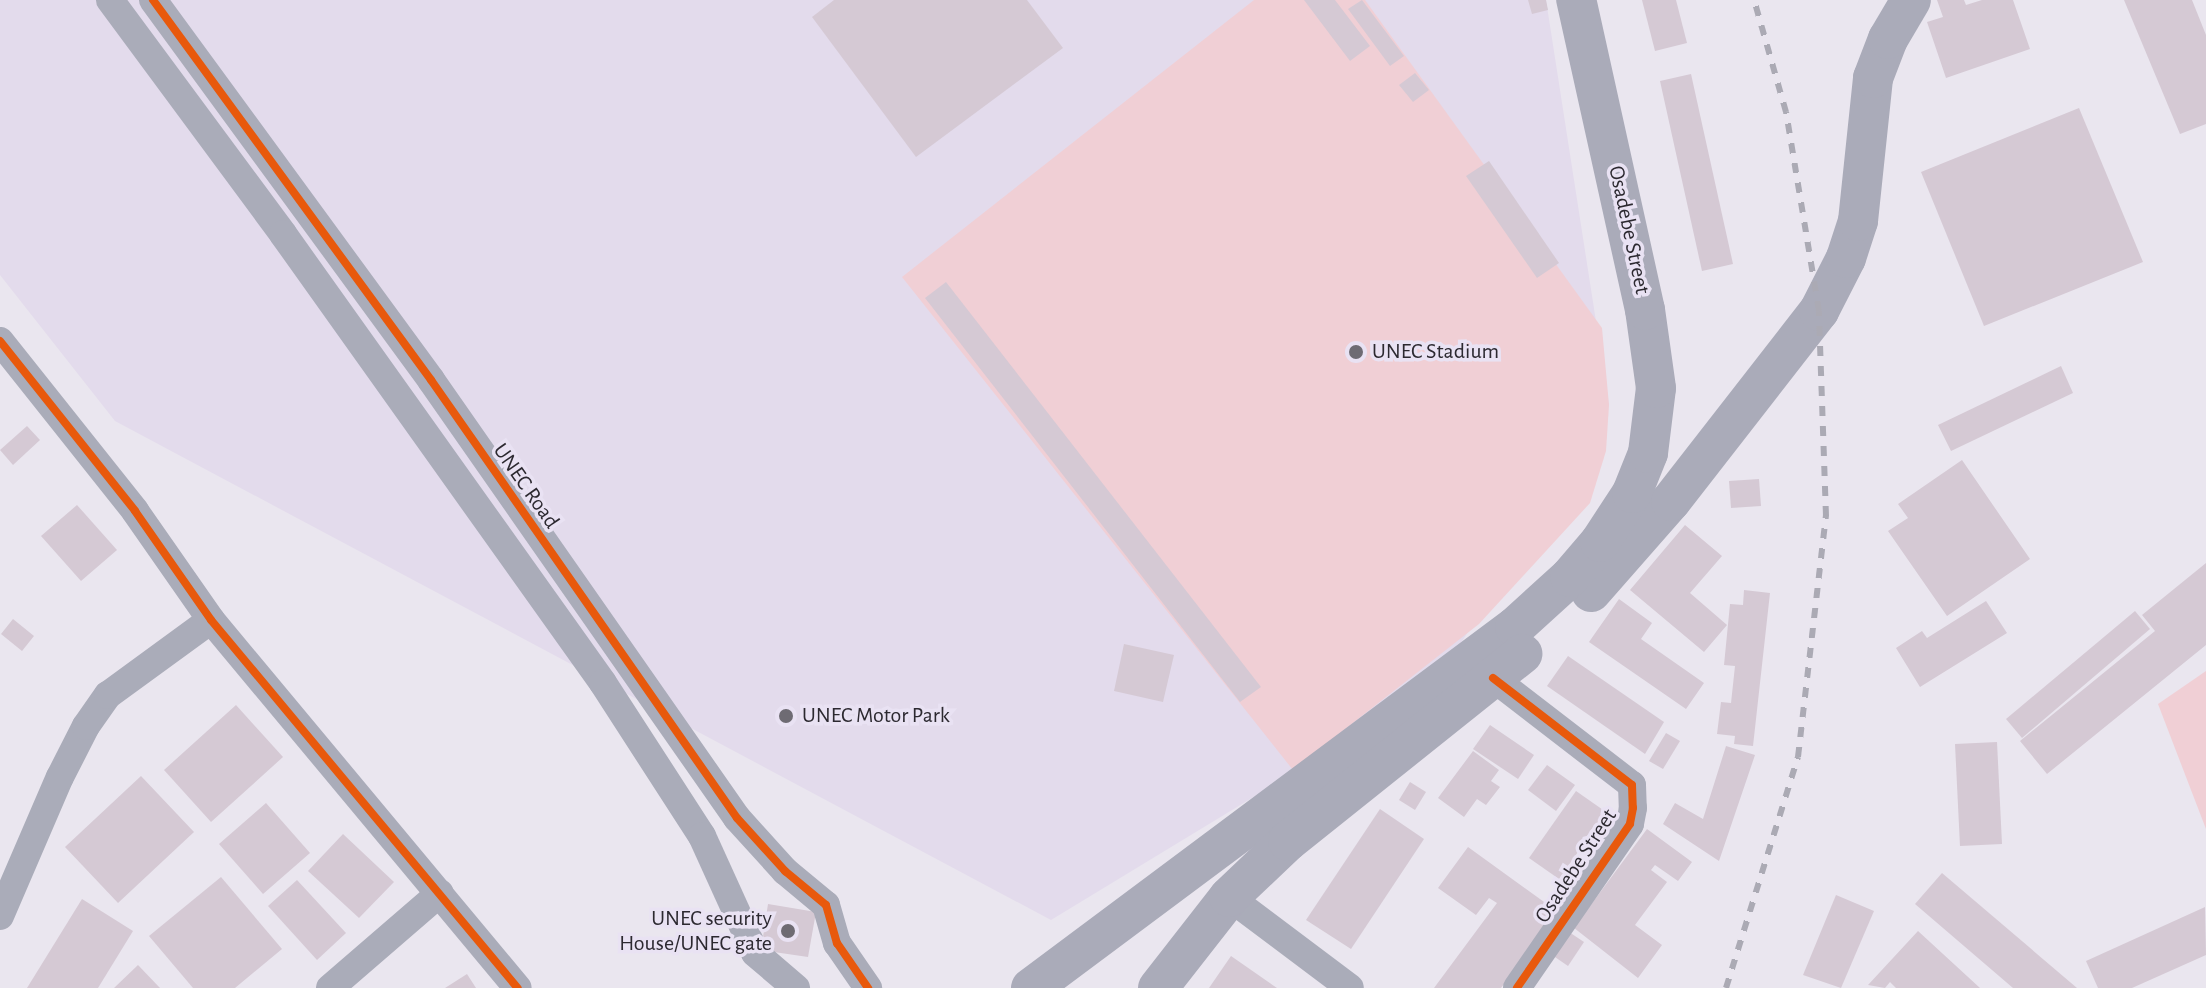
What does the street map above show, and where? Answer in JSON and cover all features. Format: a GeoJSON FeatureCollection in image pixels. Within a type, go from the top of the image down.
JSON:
{"type":"FeatureCollection","features":[{"type":"Feature","properties":{"kind":"main road","name":"Osadebe Street"},"geometry":{"type":"LineString","coordinates":[[1031,988],[1515,627],[1570,577],[1600,542],[1632,493],[1648,453],[1656,388],[1645,310],[1576,0]]}},
{"type":"Feature","properties":{"kind":"main road"},"geometry":{"type":"LineString","coordinates":[[1158,988],[1229,897],[1288,841],[1493,678],[1582,602],[1685,484],[1819,311],[1846,258],[1860,208],[1873,78],[1888,39],[1911,0]]}},
{"type":"Feature","properties":{"kind":"main road"},"geometry":{"type":"LineString","coordinates":[[1648,453],[1685,484]]}},
{"type":"Feature","properties":{"kind":"street"},"geometry":{"type":"LineString","coordinates":[[110,0],[603,683],[702,836],[755,953],[796,988]]}},
{"type":"Feature","properties":{"kind":"street","name":"UNEC Road"},"geometry":{"type":"LineString","coordinates":[[153,0],[431,380],[737,818],[785,871],[826,905],[837,943],[868,988]]}},
{"type":"Feature","properties":{"kind":"street"},"geometry":{"type":"LineString","coordinates":[[0,341],[135,511],[211,620],[518,988]]}},
{"type":"Feature","properties":{"kind":"street"},"geometry":{"type":"LineString","coordinates":[[400,398],[431,380]]}},
{"type":"Feature","properties":{"kind":"street"},"geometry":{"type":"LineString","coordinates":[[0,916],[60,777],[86,726],[108,695],[211,620]]}},
{"type":"Feature","properties":{"kind":"street","name":"Osadebe Street"},"geometry":{"type":"LineString","coordinates":[[1493,678],[1632,785],[1630,824],[1517,988]]}},
{"type":"Feature","properties":{"kind":"street"},"geometry":{"type":"LineString","coordinates":[[330,988],[440,893]]}},
{"type":"Feature","properties":{"kind":"street"},"geometry":{"type":"LineString","coordinates":[[1229,897],[1350,988]]}},
{"type":"Feature","properties":{"kind":"shaded area"},"geometry":{"type":"Polygon","coordinates":[[[0,0],[1546,0],[1609,405],[1433,688],[1051,920],[115,421],[0,275],[0,0]]]}},
{"type":"Feature","properties":{"kind":"shaded area"},"geometry":{"type":"Polygon","coordinates":[[[1254,0],[1365,0],[1602,328],[1609,405],[1606,451],[1590,503],[1479,624],[1293,770],[902,277],[1254,0]]]}},
{"type":"Feature","properties":{"kind":"shaded area"},"geometry":{"type":"Polygon","coordinates":[[[2206,671],[2206,829],[2158,704],[2206,671]]]}},
{"type":"Feature","properties":{"kind":"building"},"geometry":{"type":"Polygon","coordinates":[[[834,0],[1027,0],[1063,48],[916,157],[812,17],[834,0]]]}},
{"type":"Feature","properties":{"kind":"building"},"geometry":{"type":"Polygon","coordinates":[[[1304,0],[1335,0],[1370,46],[1350,61],[1304,0]]]}},
{"type":"Feature","properties":{"kind":"building"},"geometry":{"type":"Polygon","coordinates":[[[1362,0],[1404,56],[1390,66],[1348,9],[1362,0]]]}},
{"type":"Feature","properties":{"kind":"building"},"geometry":{"type":"Polygon","coordinates":[[[1528,0],[1546,0],[1548,10],[1532,14],[1528,0]]]}},
{"type":"Feature","properties":{"kind":"building"},"geometry":{"type":"Polygon","coordinates":[[[1642,0],[1676,0],[1687,43],[1655,51],[1642,0]]]}},
{"type":"Feature","properties":{"kind":"building"},"geometry":{"type":"Polygon","coordinates":[[[1937,0],[1964,0],[1966,5],[1982,0],[2013,0],[2030,49],[1946,78],[1927,22],[1943,17],[1937,0]]]}},
{"type":"Feature","properties":{"kind":"building"},"geometry":{"type":"Polygon","coordinates":[[[2124,0],[2192,0],[2206,35],[2206,124],[2180,134],[2124,0]]]}},
{"type":"Feature","properties":{"kind":"building"},"geometry":{"type":"Polygon","coordinates":[[[1415,73],[1429,90],[1413,102],[1399,85],[1415,73]]]}},
{"type":"Feature","properties":{"kind":"building"},"geometry":{"type":"Polygon","coordinates":[[[1691,74],[1733,264],[1702,271],[1660,81],[1691,74]]]}},
{"type":"Feature","properties":{"kind":"building"},"geometry":{"type":"Polygon","coordinates":[[[2079,108],[2143,262],[1984,326],[1921,172],[2079,108]]]}},
{"type":"Feature","properties":{"kind":"building"},"geometry":{"type":"Polygon","coordinates":[[[1489,161],[1559,263],[1537,278],[1466,176],[1489,161]]]}},
{"type":"Feature","properties":{"kind":"building"},"geometry":{"type":"Polygon","coordinates":[[[946,282],[1261,687],[1240,702],[925,298],[946,282]]]}},
{"type":"Feature","properties":{"kind":"building"},"geometry":{"type":"Polygon","coordinates":[[[2061,366],[2073,393],[1951,451],[1938,425],[2061,366]]]}},
{"type":"Feature","properties":{"kind":"building"},"geometry":{"type":"Polygon","coordinates":[[[27,426],[40,440],[13,465],[0,450],[27,426]]]}},
{"type":"Feature","properties":{"kind":"building"},"geometry":{"type":"Polygon","coordinates":[[[1962,460],[2030,559],[1947,616],[1888,531],[1908,518],[1898,504],[1962,460]]]}},
{"type":"Feature","properties":{"kind":"building"},"geometry":{"type":"Polygon","coordinates":[[[1759,479],[1761,506],[1731,508],[1729,481],[1759,479]]]}},
{"type":"Feature","properties":{"kind":"building"},"geometry":{"type":"Polygon","coordinates":[[[77,505],[117,550],[81,581],[41,536],[77,505]]]}},
{"type":"Feature","properties":{"kind":"building"},"geometry":{"type":"Polygon","coordinates":[[[1685,525],[1722,556],[1690,593],[1727,625],[1704,652],[1630,590],[1685,525]]]}},
{"type":"Feature","properties":{"kind":"building"},"geometry":{"type":"Polygon","coordinates":[[[2206,563],[2206,645],[2047,774],[2020,741],[2155,631],[2142,615],[2206,563]]]}},
{"type":"Feature","properties":{"kind":"building"},"geometry":{"type":"Polygon","coordinates":[[[1744,590],[1770,593],[1753,746],[1734,744],[1735,736],[1717,734],[1721,702],[1731,703],[1735,666],[1724,665],[1730,604],[1743,605],[1744,590]]]}},
{"type":"Feature","properties":{"kind":"building"},"geometry":{"type":"Polygon","coordinates":[[[1619,599],[1652,623],[1641,639],[1704,683],[1686,709],[1589,642],[1619,599]]]}},
{"type":"Feature","properties":{"kind":"building"},"geometry":{"type":"Polygon","coordinates":[[[1986,601],[2007,633],[1920,687],[1896,648],[1922,631],[1927,638],[1986,601]]]}},
{"type":"Feature","properties":{"kind":"building"},"geometry":{"type":"Polygon","coordinates":[[[2135,611],[2150,629],[2022,738],[2006,719],[2135,611]]]}},
{"type":"Feature","properties":{"kind":"building"},"geometry":{"type":"Polygon","coordinates":[[[13,619],[34,636],[22,651],[1,634],[13,619]]]}},
{"type":"Feature","properties":{"kind":"building"},"geometry":{"type":"Polygon","coordinates":[[[1124,644],[1174,655],[1163,702],[1114,691],[1124,644]]]}},
{"type":"Feature","properties":{"kind":"building"},"geometry":{"type":"Polygon","coordinates":[[[1568,656],[1664,722],[1645,754],[1547,686],[1568,656]]]}},
{"type":"Feature","properties":{"kind":"building"},"geometry":{"type":"Polygon","coordinates":[[[236,705],[283,757],[211,822],[164,770],[236,705]]]}},
{"type":"Feature","properties":{"kind":"building"},"geometry":{"type":"Polygon","coordinates":[[[1490,725],[1534,755],[1518,779],[1473,749],[1490,725]]]}},
{"type":"Feature","properties":{"kind":"building"},"geometry":{"type":"Polygon","coordinates":[[[1666,733],[1680,741],[1663,769],[1649,761],[1666,733]]]}},
{"type":"Feature","properties":{"kind":"building"},"geometry":{"type":"Polygon","coordinates":[[[1997,742],[2002,844],[1960,846],[1955,744],[1997,742]]]}},
{"type":"Feature","properties":{"kind":"building"},"geometry":{"type":"Polygon","coordinates":[[[1726,746],[1755,755],[1719,861],[1663,824],[1675,803],[1703,819],[1726,746]]]}},
{"type":"Feature","properties":{"kind":"building"},"geometry":{"type":"Polygon","coordinates":[[[1473,751],[1499,770],[1491,781],[1500,787],[1486,805],[1477,799],[1464,817],[1438,798],[1473,751]]]}},
{"type":"Feature","properties":{"kind":"building"},"geometry":{"type":"Polygon","coordinates":[[[1547,765],[1575,785],[1556,811],[1528,790],[1547,765]]]}},
{"type":"Feature","properties":{"kind":"building"},"geometry":{"type":"Polygon","coordinates":[[[141,776],[194,832],[118,903],[65,847],[141,776]]]}},
{"type":"Feature","properties":{"kind":"building"},"geometry":{"type":"Polygon","coordinates":[[[1410,782],[1426,792],[1415,810],[1399,800],[1410,782]]]}},
{"type":"Feature","properties":{"kind":"building"},"geometry":{"type":"Polygon","coordinates":[[[1576,791],[1606,812],[1559,879],[1529,858],[1576,791]]]}},
{"type":"Feature","properties":{"kind":"building"},"geometry":{"type":"Polygon","coordinates":[[[266,803],[310,853],[263,894],[219,844],[266,803]]]}},
{"type":"Feature","properties":{"kind":"building"},"geometry":{"type":"Polygon","coordinates":[[[1380,809],[1424,839],[1351,949],[1306,920],[1380,809]]]}},
{"type":"Feature","properties":{"kind":"building"},"geometry":{"type":"Polygon","coordinates":[[[1647,829],[1692,862],[1678,881],[1655,865],[1651,870],[1667,882],[1635,925],[1662,945],[1638,978],[1569,924],[1585,903],[1590,906],[1647,829]]]}},
{"type":"Feature","properties":{"kind":"building"},"geometry":{"type":"Polygon","coordinates":[[[343,834],[394,882],[359,918],[308,871],[343,834]]]}},
{"type":"Feature","properties":{"kind":"building"},"geometry":{"type":"Polygon","coordinates":[[[1468,847],[1558,912],[1501,988],[1434,988],[1497,903],[1489,898],[1476,915],[1438,888],[1468,847]]]}},
{"type":"Feature","properties":{"kind":"building"},"geometry":{"type":"Polygon","coordinates":[[[1942,873],[2077,988],[2013,988],[1915,904],[1942,873]]]}},
{"type":"Feature","properties":{"kind":"building"},"geometry":{"type":"Polygon","coordinates":[[[221,877],[282,949],[235,988],[193,988],[149,936],[221,877]]]}},
{"type":"Feature","properties":{"kind":"building"},"geometry":{"type":"Polygon","coordinates":[[[297,880],[346,933],[317,960],[268,906],[297,880]]]}},
{"type":"Feature","properties":{"kind":"building"},"geometry":{"type":"Polygon","coordinates":[[[1836,895],[1874,911],[1841,988],[1803,975],[1836,895]]]}},
{"type":"Feature","properties":{"kind":"building"},"geometry":{"type":"Polygon","coordinates":[[[82,899],[133,931],[98,988],[27,988],[82,899]]]}},
{"type":"Feature","properties":{"kind":"building","name":"UNEC security House/UNEC gate"},"geometry":{"type":"Polygon","coordinates":[[[768,904],[816,912],[808,957],[761,950],[768,904]]]}},
{"type":"Feature","properties":{"kind":"building"},"geometry":{"type":"Polygon","coordinates":[[[2205,907],[2206,955],[2132,988],[2098,988],[2086,961],[2205,907]]]}},
{"type":"Feature","properties":{"kind":"building"},"geometry":{"type":"Polygon","coordinates":[[[1918,931],[1980,988],[1896,988],[1890,982],[1885,988],[1868,985],[1918,931]]]}},
{"type":"Feature","properties":{"kind":"building"},"geometry":{"type":"Polygon","coordinates":[[[1569,932],[1584,942],[1568,966],[1552,955],[1569,932]]]}},
{"type":"Feature","properties":{"kind":"building"},"geometry":{"type":"Polygon","coordinates":[[[1231,956],[1277,988],[1209,988],[1231,956]]]}},
{"type":"Feature","properties":{"kind":"building"},"geometry":{"type":"Polygon","coordinates":[[[138,965],[160,988],[114,988],[138,965]]]}},
{"type":"Feature","properties":{"kind":"building"},"geometry":{"type":"Polygon","coordinates":[[[467,974],[476,988],[445,988],[467,974]]]}},
{"type":"Feature","properties":{"kind":"railway"},"geometry":{"type":"LineString","coordinates":[[1726,988],[1798,757],[1826,516],[1819,311],[1786,112],[1754,0]]}},
{"type":"Feature","properties":{"kind":"cycle path"},"geometry":{"type":"LineString","coordinates":[[153,0],[431,380],[737,818],[785,871],[826,905],[837,943],[868,988]]}},
{"type":"Feature","properties":{"kind":"cycle path"},"geometry":{"type":"LineString","coordinates":[[0,341],[135,511],[211,620],[518,988]]}},
{"type":"Feature","properties":{"kind":"cycle path"},"geometry":{"type":"LineString","coordinates":[[1493,678],[1632,785],[1630,824],[1517,988]]}},
{"type":"Feature","properties":{"kind":"place","name":"UNEC Stadium"},"geometry":{"type":"Point","coordinates":[1356,352]}},
{"type":"Feature","properties":{"kind":"place","name":"UNEC Motor Park"},"geometry":{"type":"Point","coordinates":[786,716]}},
{"type":"Feature","properties":{"kind":"place","name":"UNEC security House/UNEC gate"},"geometry":{"type":"Point","coordinates":[788,931]}}]}
